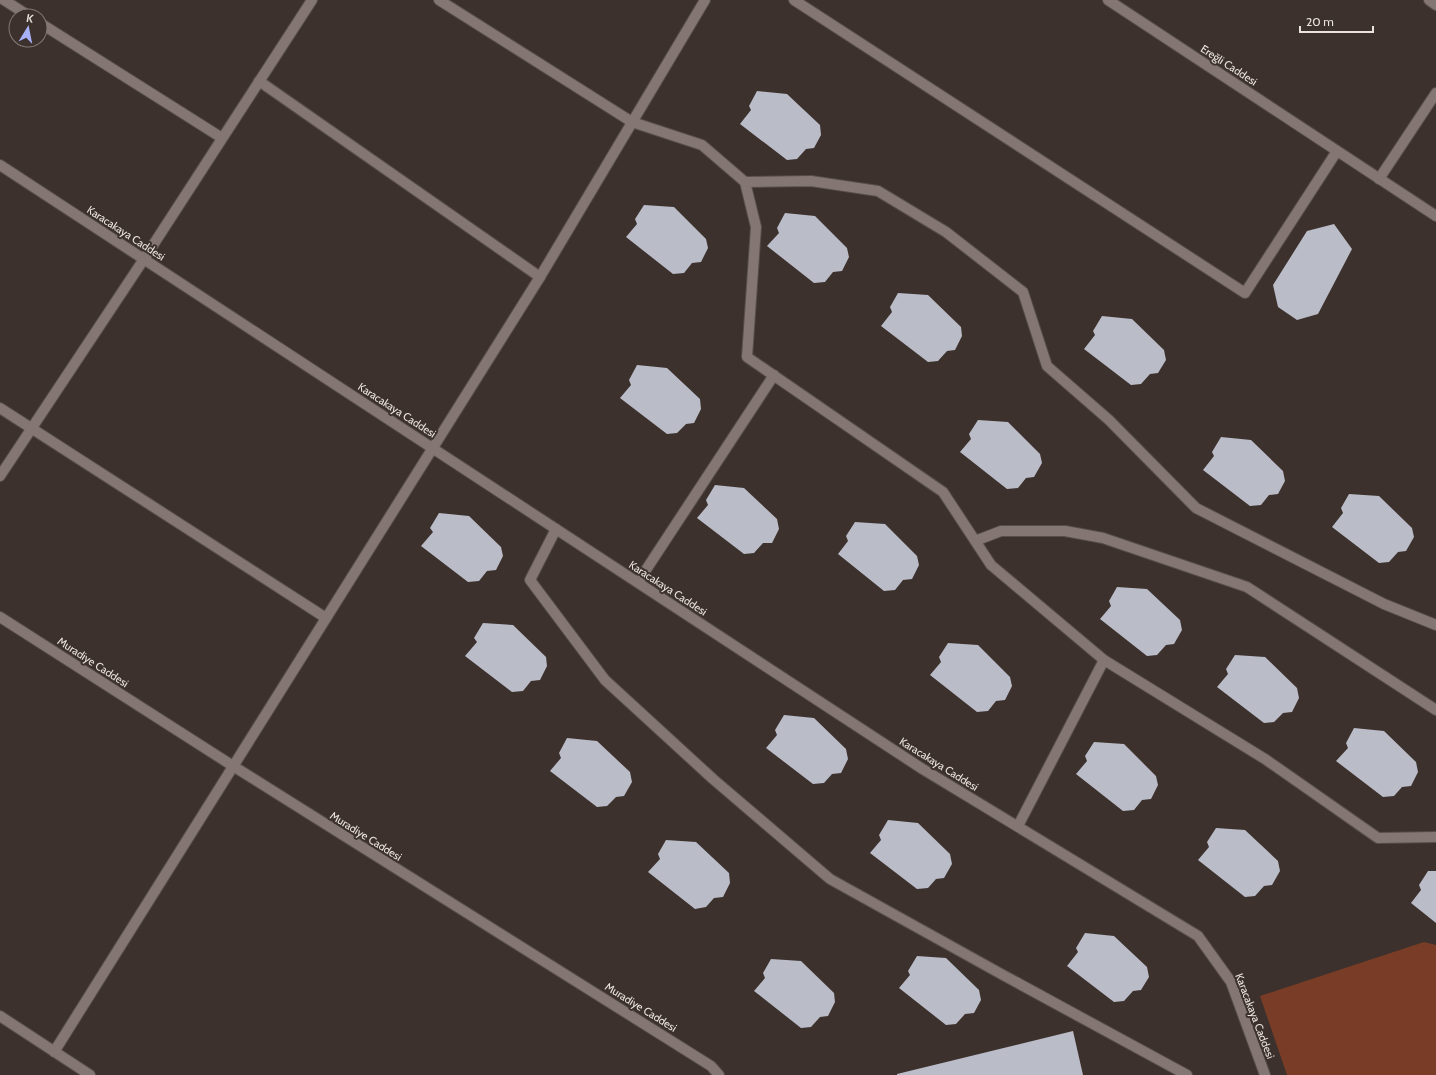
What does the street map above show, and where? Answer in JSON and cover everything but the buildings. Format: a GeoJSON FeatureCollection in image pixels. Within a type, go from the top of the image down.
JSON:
{"type":"FeatureCollection","features":[{"type":"Feature","properties":{"kind":"street"},"geometry":{"type":"LineString","coordinates":[[4,0],[16,8]]}},
{"type":"Feature","properties":{"kind":"street"},"geometry":{"type":"LineString","coordinates":[[0,476],[144,259],[312,0]]}},
{"type":"Feature","properties":{"kind":"street"},"geometry":{"type":"LineString","coordinates":[[439,0],[632,122],[702,145],[745,182],[756,227],[747,356],[943,492],[991,565],[1104,660],[1265,759],[1378,838],[1436,838]]}},
{"type":"Feature","properties":{"kind":"street"},"geometry":{"type":"LineString","coordinates":[[54,1052],[540,277],[705,0]]}},
{"type":"Feature","properties":{"kind":"street"},"geometry":{"type":"LineString","coordinates":[[794,0],[1246,293],[1337,151]]}},
{"type":"Feature","properties":{"kind":"street","name":"Ereğli Caddesi"},"geometry":{"type":"LineString","coordinates":[[1108,0],[1379,179]]}},
{"type":"Feature","properties":{"kind":"street"},"geometry":{"type":"LineString","coordinates":[[1429,0],[1436,5]]}},
{"type":"Feature","properties":{"kind":"street"},"geometry":{"type":"LineString","coordinates":[[48,28],[222,138]]}},
{"type":"Feature","properties":{"kind":"street"},"geometry":{"type":"LineString","coordinates":[[259,82],[540,277]]}},
{"type":"Feature","properties":{"kind":"street"},"geometry":{"type":"LineString","coordinates":[[1436,93],[1379,179],[1436,216]]}},
{"type":"Feature","properties":{"kind":"street","name":"Karacakaya Caddesi"},"geometry":{"type":"LineString","coordinates":[[0,165],[921,768],[1198,936],[1231,982],[1265,1075]]}},
{"type":"Feature","properties":{"kind":"street"},"geometry":{"type":"LineString","coordinates":[[745,182],[810,181],[878,191],[946,232],[1023,292],[1047,366],[1109,420],[1196,508],[1384,604],[1436,625]]}},
{"type":"Feature","properties":{"kind":"street"},"geometry":{"type":"LineString","coordinates":[[638,582],[774,375]]}},
{"type":"Feature","properties":{"kind":"street"},"geometry":{"type":"LineString","coordinates":[[0,408],[326,618]]}},
{"type":"Feature","properties":{"kind":"street"},"geometry":{"type":"LineString","coordinates":[[556,529],[530,580],[605,680],[713,779],[830,879],[1003,976],[1188,1075]]}},
{"type":"Feature","properties":{"kind":"street"},"geometry":{"type":"LineString","coordinates":[[975,541],[1001,530],[1065,532],[1103,538],[1247,587],[1436,710]]}},
{"type":"Feature","properties":{"kind":"street","name":"Muradiye Caddesi"},"geometry":{"type":"LineString","coordinates":[[0,617],[233,766],[711,1066],[719,1075]]}},
{"type":"Feature","properties":{"kind":"street"},"geometry":{"type":"LineString","coordinates":[[1018,826],[1104,660]]}},
{"type":"Feature","properties":{"kind":"street"},"geometry":{"type":"LineString","coordinates":[[0,1016],[90,1075]]}},
{"type":"Feature","properties":{"kind":"shaded area"},"geometry":{"type":"Polygon","coordinates":[[[1424,942],[1436,945],[1436,1075],[1287,1075],[1260,996],[1424,942]]]}}]}
